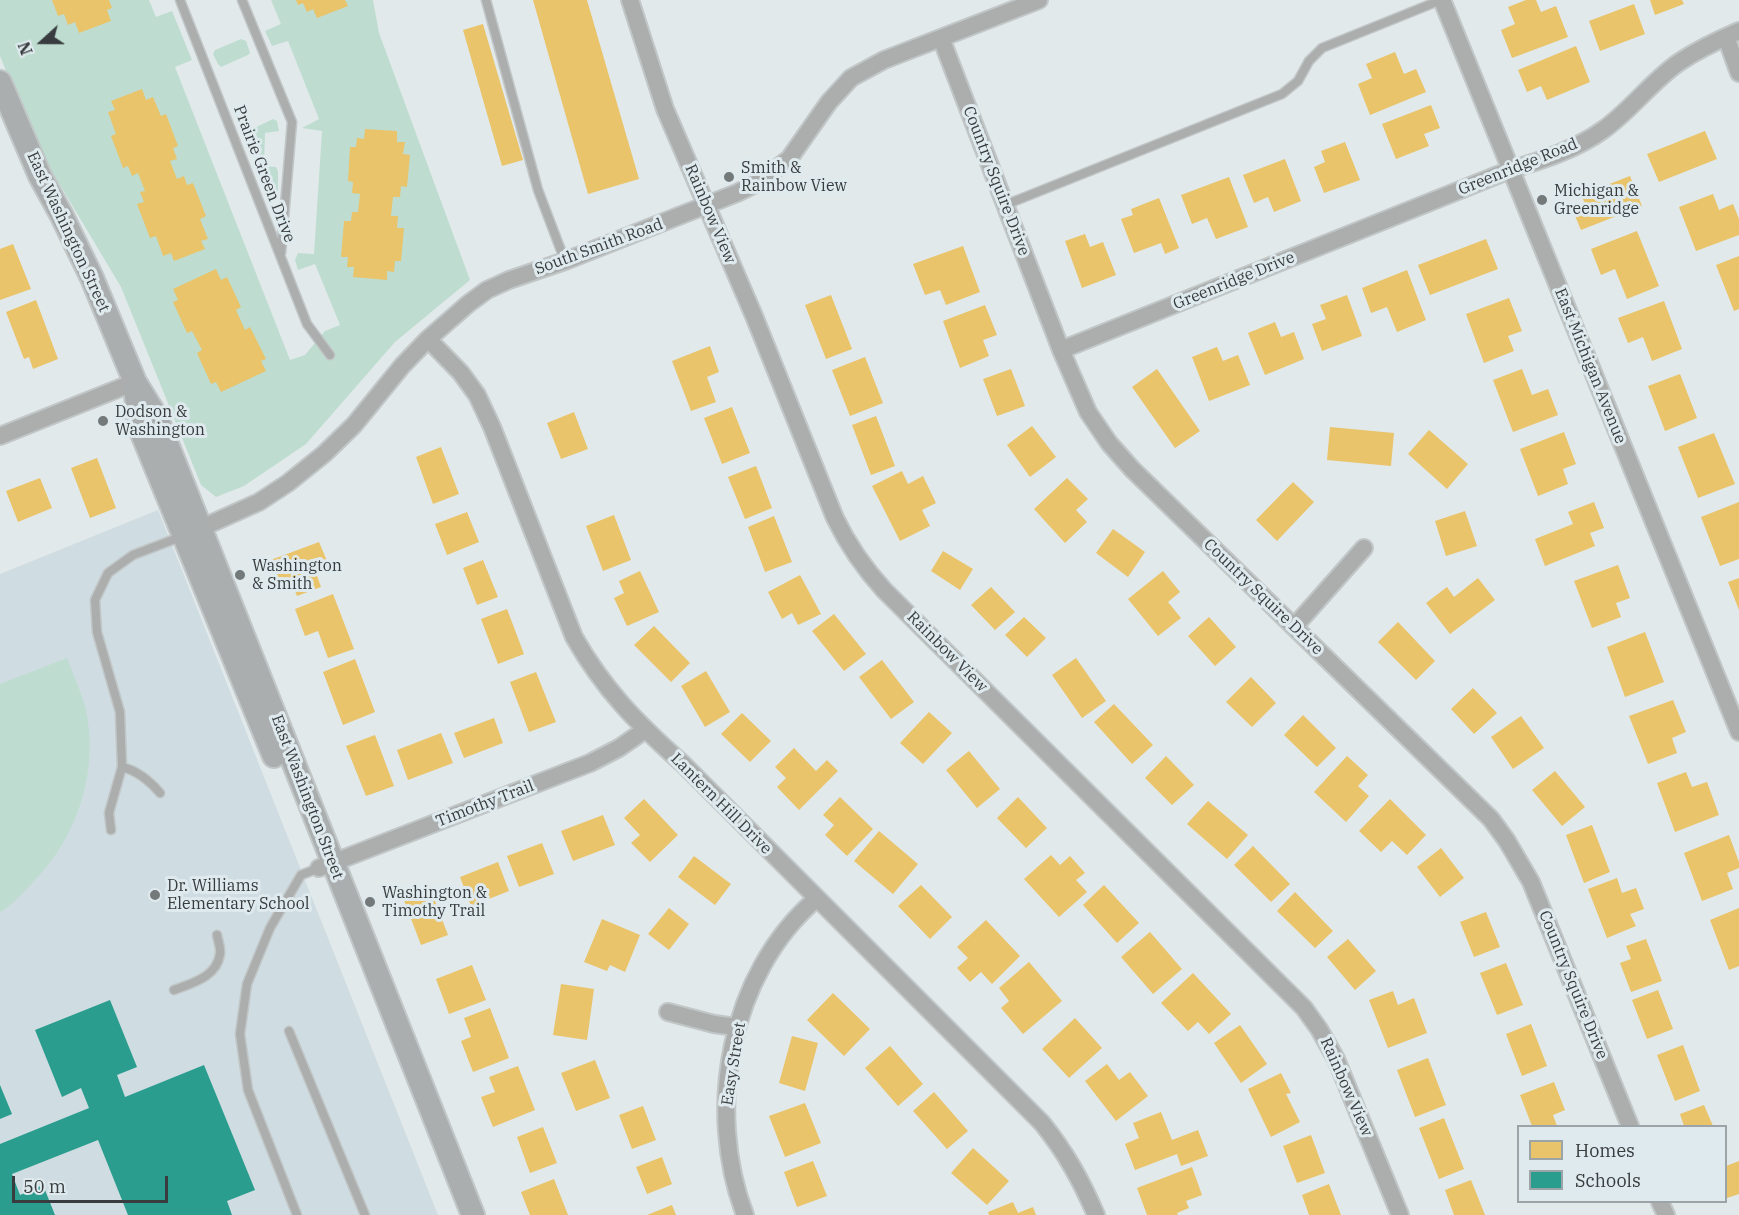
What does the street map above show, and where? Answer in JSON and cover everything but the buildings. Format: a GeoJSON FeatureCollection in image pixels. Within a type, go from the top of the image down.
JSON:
{"type":"FeatureCollection","features":[{"type":"Feature","properties":{"kind":"main road","name":"East Washington Street"},"geometry":{"type":"LineString","coordinates":[[0,82],[40,176],[92,278],[135,382],[139,426],[192,532],[326,865],[472,1215]]}},
{"type":"Feature","properties":{"kind":"main road","name":"East Washington Street"},"geometry":{"type":"LineString","coordinates":[[326,865],[458,1215]]}},
{"type":"Feature","properties":{"kind":"street","name":"Rainbow View"},"geometry":{"type":"LineString","coordinates":[[630,0],[665,109],[754,316],[835,518],[864,568],[1304,1008],[1336,1059],[1400,1215]]}},
{"type":"Feature","properties":{"kind":"street","name":"South Smith Road"},"geometry":{"type":"LineString","coordinates":[[192,532],[259,502],[288,483],[324,454],[354,425],[402,366],[428,339],[487,290],[516,277],[565,261],[707,206],[757,183],[789,159],[829,102],[851,78],[884,60],[1039,0]]}},
{"type":"Feature","properties":{"kind":"street","name":"East Michigan Avenue"},"geometry":{"type":"LineString","coordinates":[[1441,0],[1739,732]]}},
{"type":"Feature","properties":{"kind":"street","name":"Greenridge Road"},"geometry":{"type":"LineString","coordinates":[[1407,212],[1510,170],[1545,159],[1603,130],[1677,63],[1732,34]]}},
{"type":"Feature","properties":{"kind":"street"},"geometry":{"type":"LineString","coordinates":[[1732,34],[1739,73]]}},
{"type":"Feature","properties":{"kind":"street","name":"Country Squire Drive"},"geometry":{"type":"LineString","coordinates":[[941,38],[1061,350],[1088,412],[1109,443],[1132,469],[1491,819],[1531,882],[1630,1125]]}},
{"type":"Feature","properties":{"kind":"street","name":"Greenridge Drive"},"geometry":{"type":"LineString","coordinates":[[1061,350],[1407,212]]}},
{"type":"Feature","properties":{"kind":"street","name":"Lantern Hill Drive"},"geometry":{"type":"LineString","coordinates":[[428,339],[461,373],[477,395],[492,427],[574,637],[591,668],[613,696],[645,730],[683,764],[1042,1123],[1062,1148],[1074,1168],[1096,1215]]}},
{"type":"Feature","properties":{"kind":"street"},"geometry":{"type":"LineString","coordinates":[[0,436],[135,382]]}},
{"type":"Feature","properties":{"kind":"street"},"geometry":{"type":"LineString","coordinates":[[1294,627],[1364,548]]}},
{"type":"Feature","properties":{"kind":"street","name":"Timothy Trail"},"geometry":{"type":"LineString","coordinates":[[326,865],[590,763],[619,748],[645,730]]}},
{"type":"Feature","properties":{"kind":"street","name":"Easy Street"},"geometry":{"type":"LineString","coordinates":[[745,1215],[733,1174],[726,1129],[726,1096],[736,1027],[764,962],[775,944],[800,912],[816,899]]}},
{"type":"Feature","properties":{"kind":"street"},"geometry":{"type":"LineString","coordinates":[[668,1012],[714,1024],[736,1027]]}},
{"type":"Feature","properties":{"kind":"lane","name":"Prairie Green Drive"},"geometry":{"type":"LineString","coordinates":[[180,0],[307,324],[330,355]]}},
{"type":"Feature","properties":{"kind":"lane"},"geometry":{"type":"LineString","coordinates":[[242,0],[292,122],[281,257]]}},
{"type":"Feature","properties":{"kind":"lane"},"geometry":{"type":"LineString","coordinates":[[486,0],[538,190],[565,261]]}},
{"type":"Feature","properties":{"kind":"lane"},"geometry":{"type":"LineString","coordinates":[[1005,205],[1282,94],[1298,81],[1309,61],[1322,48],[1441,0]]}},
{"type":"Feature","properties":{"kind":"lane"},"geometry":{"type":"LineString","coordinates":[[111,830],[109,813],[122,767],[120,712],[97,632],[95,600],[108,573],[133,555],[192,532]]}},
{"type":"Feature","properties":{"kind":"lane"},"geometry":{"type":"LineString","coordinates":[[122,767],[134,770],[160,793]]}},
{"type":"Feature","properties":{"kind":"lane"},"geometry":{"type":"LineString","coordinates":[[297,1215],[248,1090],[240,1034],[247,984],[270,927],[301,875],[326,865]]}},
{"type":"Feature","properties":{"kind":"lane"},"geometry":{"type":"LineString","coordinates":[[174,990],[204,978],[214,969],[220,954],[217,935]]}},
{"type":"Feature","properties":{"kind":"lane"},"geometry":{"type":"LineString","coordinates":[[289,1031],[365,1215]]}},
{"type":"Feature","properties":{"kind":"shaded area","name":"Dr. Williams Elementary School"},"geometry":{"type":"Polygon","coordinates":[[[158,510],[438,1215],[0,1215],[0,574],[158,510]]]}},
{"type":"Feature","properties":{"kind":"green space"},"geometry":{"type":"Polygon","coordinates":[[[0,0],[149,0],[156,17],[172,11],[192,60],[175,67],[290,360],[305,355],[325,331],[340,325],[315,264],[298,270],[295,260],[298,253],[314,254],[322,131],[302,128],[319,119],[288,41],[272,46],[265,31],[281,24],[271,0],[373,0],[379,33],[470,280],[395,342],[306,444],[244,486],[216,497],[201,485],[121,287],[36,145],[0,56],[0,0]]]}},
{"type":"Feature","properties":{"kind":"green space"},"geometry":{"type":"Polygon","coordinates":[[[241,39],[246,41],[250,53],[221,67],[213,54],[215,50],[241,39]]]}},
{"type":"Feature","properties":{"kind":"green space"},"geometry":{"type":"Polygon","coordinates":[[[273,119],[277,121],[279,131],[265,133],[264,166],[276,167],[278,171],[278,193],[271,196],[244,133],[273,119]]]}},
{"type":"Feature","properties":{"kind":"green space"},"geometry":{"type":"Polygon","coordinates":[[[67,658],[85,706],[89,729],[90,753],[82,800],[63,843],[49,863],[18,898],[0,912],[0,684],[67,658]]]}},
{"type":"Feature","properties":{"kind":"place","name":"Smith & Rainbow View"},"geometry":{"type":"Point","coordinates":[729,177]}},
{"type":"Feature","properties":{"kind":"place","name":"Michigan & Greenridge"},"geometry":{"type":"Point","coordinates":[1542,200]}},
{"type":"Feature","properties":{"kind":"place","name":"Dodson & Washington"},"geometry":{"type":"Point","coordinates":[103,421]}},
{"type":"Feature","properties":{"kind":"place","name":"Washington & Smith"},"geometry":{"type":"Point","coordinates":[240,575]}},
{"type":"Feature","properties":{"kind":"place","name":"Dr. Williams Elementary School"},"geometry":{"type":"Point","coordinates":[155,895]}},
{"type":"Feature","properties":{"kind":"place","name":"Washington & Timothy Trail"},"geometry":{"type":"Point","coordinates":[370,902]}}]}
